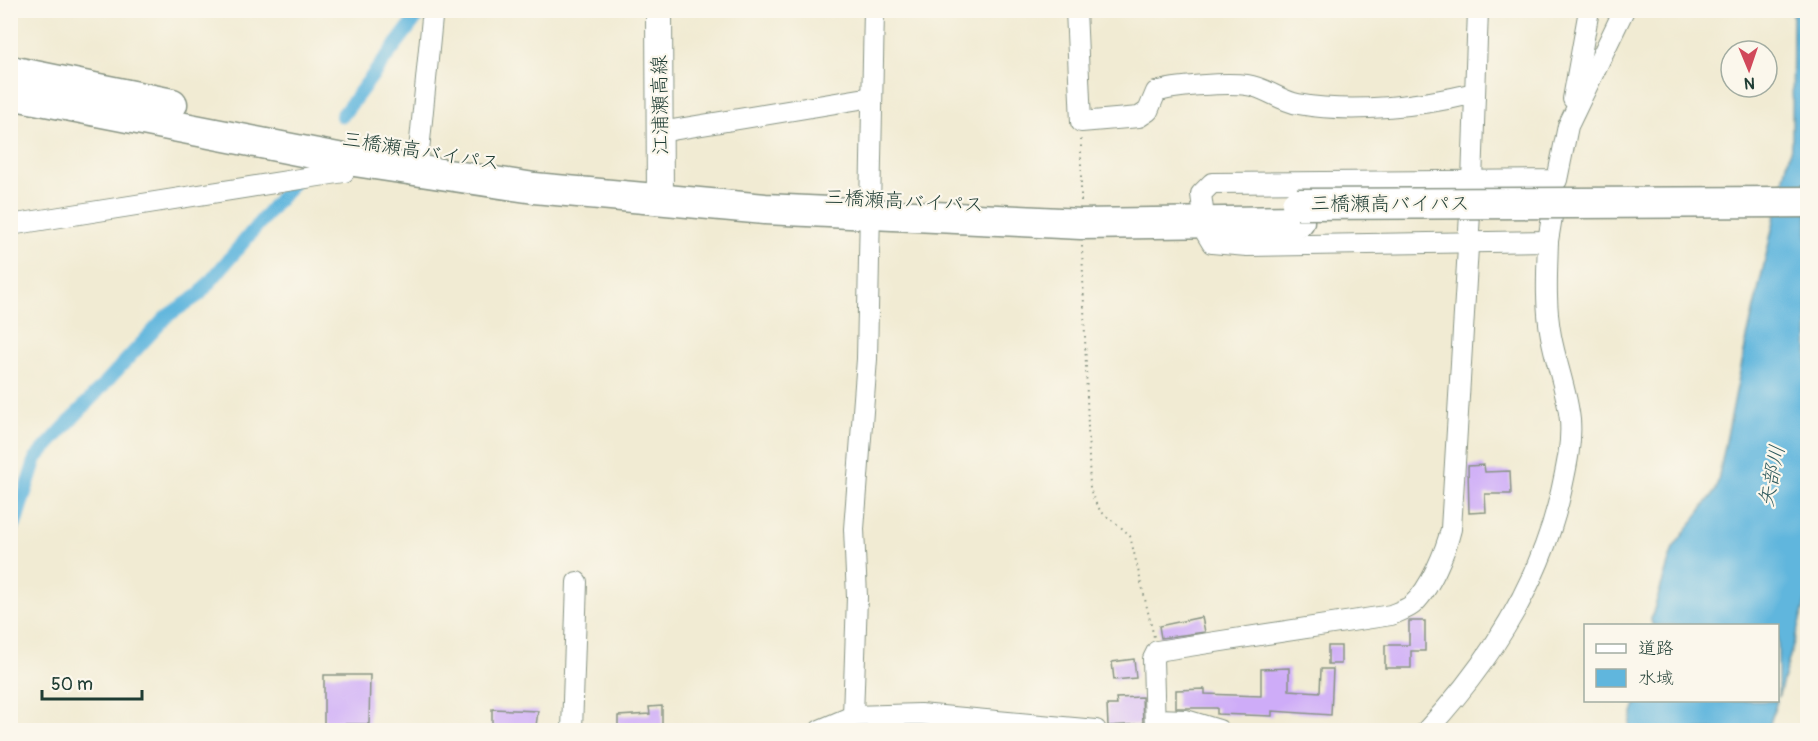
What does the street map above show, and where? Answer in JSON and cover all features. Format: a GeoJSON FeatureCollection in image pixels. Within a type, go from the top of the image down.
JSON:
{"type":"FeatureCollection","features":[{"type":"Feature","properties":{"kind":"highway","name":"三橋瀬高バイパス"},"geometry":{"type":"LineString","coordinates":[[10,71],[349,140],[416,161]]}},
{"type":"Feature","properties":{"kind":"highway","name":"三橋瀬高バイパス"},"geometry":{"type":"LineString","coordinates":[[10,94],[348,160],[416,161],[660,192],[765,209],[869,207],[1081,217],[1808,202]]}},
{"type":"Feature","properties":{"kind":"highway","name":"三橋瀬高バイパス"},"geometry":{"type":"LineString","coordinates":[[1298,212],[1808,219]]}},
{"type":"Feature","properties":{"kind":"main road","name":"江浦瀬高線"},"geometry":{"type":"LineString","coordinates":[[659,10],[660,192]]}},
{"type":"Feature","properties":{"kind":"street"},"geometry":{"type":"LineString","coordinates":[[416,161],[432,18],[435,10]]}},
{"type":"Feature","properties":{"kind":"street"},"geometry":{"type":"LineString","coordinates":[[852,716],[856,597],[854,529],[867,359],[874,10]]}},
{"type":"Feature","properties":{"kind":"street"},"geometry":{"type":"LineString","coordinates":[[1076,10],[1081,122],[1139,117],[1148,111],[1156,92],[1169,88],[1247,85],[1296,104],[1343,108],[1437,102],[1475,93]]}},
{"type":"Feature","properties":{"kind":"street"},"geometry":{"type":"LineString","coordinates":[[1219,730],[1186,720],[1156,725],[1154,659],[1157,651],[1391,615],[1411,606],[1421,595],[1447,547],[1451,529],[1472,182],[1478,10]]}},
{"type":"Feature","properties":{"kind":"street"},"geometry":{"type":"LineString","coordinates":[[1427,730],[1460,694],[1496,645],[1532,580],[1556,513],[1568,457],[1570,421],[1547,309],[1548,241],[1589,10]]}},
{"type":"Feature","properties":{"kind":"street"},"geometry":{"type":"LineString","coordinates":[[1568,126],[1624,10]]}},
{"type":"Feature","properties":{"kind":"street"},"geometry":{"type":"LineString","coordinates":[[660,132],[872,97]]}},
{"type":"Feature","properties":{"kind":"street"},"geometry":{"type":"LineString","coordinates":[[10,225],[344,172],[348,160]]}},
{"type":"Feature","properties":{"kind":"street"},"geometry":{"type":"LineString","coordinates":[[1548,241],[1247,246],[1212,243],[1206,233],[1201,194],[1212,183],[1557,180]]}},
{"type":"Feature","properties":{"kind":"street"},"geometry":{"type":"LineString","coordinates":[[573,730],[577,582]]}},
{"type":"Feature","properties":{"kind":"street"},"geometry":{"type":"LineString","coordinates":[[820,730],[852,716],[920,714],[1096,730]]}},
{"type":"Feature","properties":{"kind":"path"},"geometry":{"type":"LineString","coordinates":[[1081,122],[1081,217],[1090,488],[1101,514],[1122,526],[1130,536],[1157,651]]}},
{"type":"Feature","properties":{"kind":"water","name":"矢部川"},"geometry":{"type":"Polygon","coordinates":[[[1793,11],[1807,11],[1808,593],[1779,694],[1779,624],[1652,624],[1651,619],[1673,548],[1716,490],[1747,338],[1792,143],[1793,11]]]}},
{"type":"Feature","properties":{"kind":"water"},"geometry":{"type":"Polygon","coordinates":[[[1636,702],[1777,702],[1768,730],[1628,730],[1636,702]]]}},
{"type":"Feature","properties":{"kind":"building"},"geometry":{"type":"Polygon","coordinates":[[[1484,465],[1485,472],[1510,471],[1511,494],[1485,494],[1486,512],[1469,513],[1468,466],[1484,465]]]}},
{"type":"Feature","properties":{"kind":"building"},"geometry":{"type":"Polygon","coordinates":[[[1202,617],[1205,632],[1161,638],[1159,626],[1202,617]]]}},
{"type":"Feature","properties":{"kind":"building"},"geometry":{"type":"Polygon","coordinates":[[[1409,621],[1425,621],[1425,651],[1411,651],[1411,668],[1385,668],[1385,645],[1409,645],[1409,621]]]}},
{"type":"Feature","properties":{"kind":"building"},"geometry":{"type":"Polygon","coordinates":[[[1328,646],[1341,646],[1341,664],[1328,664],[1328,646]]]}},
{"type":"Feature","properties":{"kind":"building"},"geometry":{"type":"Polygon","coordinates":[[[1134,659],[1136,678],[1114,680],[1112,662],[1134,659]]]}},
{"type":"Feature","properties":{"kind":"building"},"geometry":{"type":"Polygon","coordinates":[[[1289,668],[1289,690],[1320,692],[1321,669],[1333,669],[1331,715],[1272,711],[1272,716],[1217,714],[1217,708],[1176,708],[1176,690],[1205,689],[1205,694],[1261,696],[1261,669],[1289,668]]]}},
{"type":"Feature","properties":{"kind":"building"},"geometry":{"type":"Polygon","coordinates":[[[324,675],[370,675],[369,724],[324,724],[324,675]]]}},
{"type":"Feature","properties":{"kind":"building"},"geometry":{"type":"Polygon","coordinates":[[[1142,697],[1143,724],[1108,726],[1107,705],[1117,705],[1116,698],[1142,697]]]}},
{"type":"Feature","properties":{"kind":"building"},"geometry":{"type":"Polygon","coordinates":[[[662,706],[662,730],[618,730],[618,716],[650,714],[649,707],[662,706]]]}},
{"type":"Feature","properties":{"kind":"building"},"geometry":{"type":"Polygon","coordinates":[[[492,709],[538,711],[536,726],[525,725],[525,730],[492,730],[492,709]]]}},
{"type":"Feature","properties":{"kind":"waterway"},"geometry":{"type":"LineString","coordinates":[[342,116],[422,10]]}},
{"type":"Feature","properties":{"kind":"waterway"},"geometry":{"type":"LineString","coordinates":[[15,524],[36,458],[167,316],[199,295],[297,178]]}},
{"type":"Feature","properties":{"kind":"waterway"},"geometry":{"type":"LineString","coordinates":[[10,526],[15,524]]}}]}
